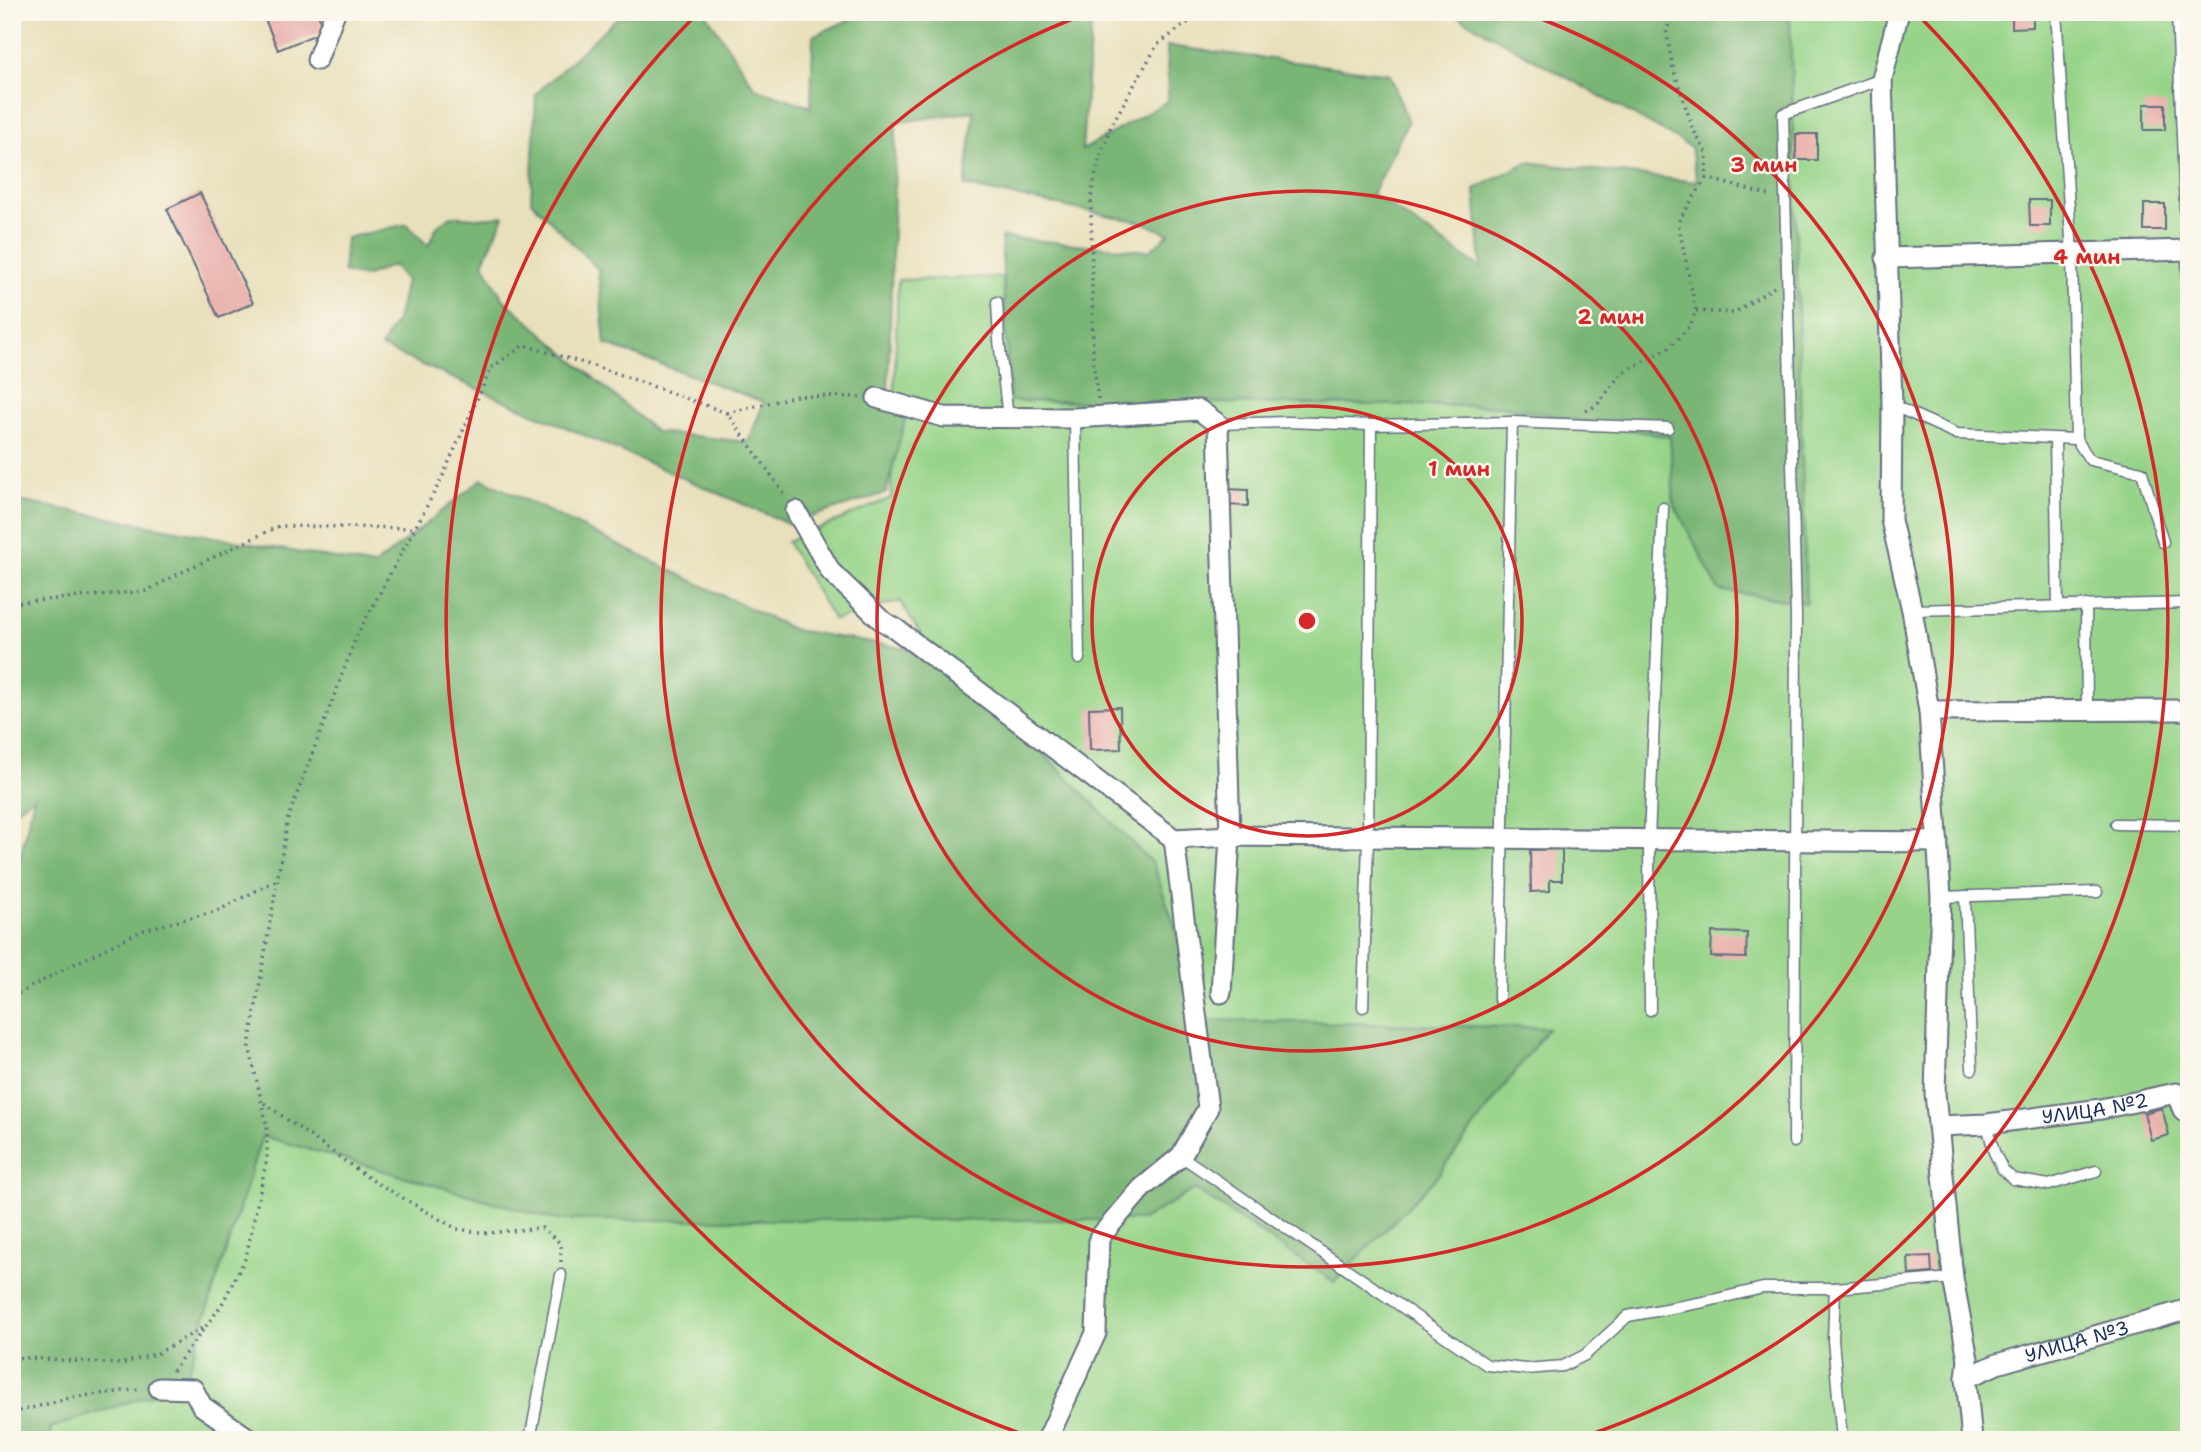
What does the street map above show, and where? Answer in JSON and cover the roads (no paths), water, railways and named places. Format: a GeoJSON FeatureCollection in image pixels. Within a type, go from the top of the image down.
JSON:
{"type":"FeatureCollection","features":[{"type":"Feature","properties":{"kind":"street"},"geometry":{"type":"LineString","coordinates":[[317,60],[335,12]]}},
{"type":"Feature","properties":{"kind":"street"},"geometry":{"type":"LineString","coordinates":[[1899,12],[1882,79],[1892,405],[1891,520],[1912,610],[1929,711],[1941,897],[1935,1093],[1953,1278],[1968,1359],[1966,1378],[1972,1440]]}},
{"type":"Feature","properties":{"kind":"street"},"geometry":{"type":"LineString","coordinates":[[1886,258],[2187,250]]}},
{"type":"Feature","properties":{"kind":"street"},"geometry":{"type":"LineString","coordinates":[[877,398],[944,417],[1076,418],[1199,410],[1218,424],[1230,836],[1221,993]]}},
{"type":"Feature","properties":{"kind":"street"},"geometry":{"type":"LineString","coordinates":[[796,511],[831,572],[881,620],[1174,839],[1230,836],[1938,842]]}},
{"type":"Feature","properties":{"kind":"street"},"geometry":{"type":"LineString","coordinates":[[1929,711],[2189,710]]}},
{"type":"Feature","properties":{"kind":"street"},"geometry":{"type":"LineString","coordinates":[[1047,1440],[1096,1333],[1099,1238],[1142,1188],[1181,1156],[1208,1108],[1174,839]]}},
{"type":"Feature","properties":{"kind":"street","name":"УЛИЦА №2"},"geometry":{"type":"LineString","coordinates":[[1938,1126],[1987,1124],[2101,1109],[2176,1093],[2183,1110],[2189,1114]]}},
{"type":"Feature","properties":{"kind":"street","name":"УЛИЦА №3"},"geometry":{"type":"LineString","coordinates":[[1966,1378],[1997,1364],[2189,1309]]}},
{"type":"Feature","properties":{"kind":"street"},"geometry":{"type":"LineString","coordinates":[[159,1388],[193,1389],[202,1406],[251,1440]]}},
{"type":"Feature","properties":{"kind":"lane"},"geometry":{"type":"LineString","coordinates":[[2056,12],[2072,253],[2076,439],[2090,460],[2142,472],[2163,542]]}},
{"type":"Feature","properties":{"kind":"lane"},"geometry":{"type":"LineString","coordinates":[[2177,12],[2189,309]]}},
{"type":"Feature","properties":{"kind":"lane"},"geometry":{"type":"LineString","coordinates":[[1794,1142],[1796,616],[1783,114],[1882,79]]}},
{"type":"Feature","properties":{"kind":"lane"},"geometry":{"type":"LineString","coordinates":[[997,302],[1008,418]]}},
{"type":"Feature","properties":{"kind":"lane"},"geometry":{"type":"LineString","coordinates":[[1892,405],[1956,434],[2076,439]]}},
{"type":"Feature","properties":{"kind":"lane"},"geometry":{"type":"LineString","coordinates":[[1076,418],[1079,659]]}},
{"type":"Feature","properties":{"kind":"lane"},"geometry":{"type":"LineString","coordinates":[[1218,424],[1512,422],[1668,428]]}},
{"type":"Feature","properties":{"kind":"lane"},"geometry":{"type":"LineString","coordinates":[[1499,999],[1512,422]]}},
{"type":"Feature","properties":{"kind":"lane"},"geometry":{"type":"LineString","coordinates":[[1363,1007],[1368,838],[1371,425]]}},
{"type":"Feature","properties":{"kind":"lane"},"geometry":{"type":"LineString","coordinates":[[2054,440],[2058,606]]}},
{"type":"Feature","properties":{"kind":"lane"},"geometry":{"type":"LineString","coordinates":[[1650,1010],[1649,840],[1663,508]]}},
{"type":"Feature","properties":{"kind":"lane"},"geometry":{"type":"LineString","coordinates":[[1912,610],[2189,603]]}},
{"type":"Feature","properties":{"kind":"lane"},"geometry":{"type":"LineString","coordinates":[[2086,605],[2087,710]]}},
{"type":"Feature","properties":{"kind":"lane"},"geometry":{"type":"LineString","coordinates":[[2116,824],[2189,825]]}},
{"type":"Feature","properties":{"kind":"lane"},"geometry":{"type":"LineString","coordinates":[[1941,897],[2097,892]]}},
{"type":"Feature","properties":{"kind":"lane"},"geometry":{"type":"LineString","coordinates":[[1965,896],[1972,1069]]}},
{"type":"Feature","properties":{"kind":"lane"},"geometry":{"type":"LineString","coordinates":[[1987,1124],[1994,1152],[2003,1170],[2013,1179],[2049,1185],[2096,1171]]}},
{"type":"Feature","properties":{"kind":"lane"},"geometry":{"type":"LineString","coordinates":[[1181,1156],[1487,1365],[1526,1369],[1563,1366],[1585,1355],[1628,1316],[1704,1302],[1763,1287],[1835,1288],[1953,1278]]}},
{"type":"Feature","properties":{"kind":"lane"},"geometry":{"type":"LineString","coordinates":[[530,1440],[561,1275]]}},
{"type":"Feature","properties":{"kind":"lane"},"geometry":{"type":"LineString","coordinates":[[1835,1288],[1833,1340],[1842,1440]]}}]}
